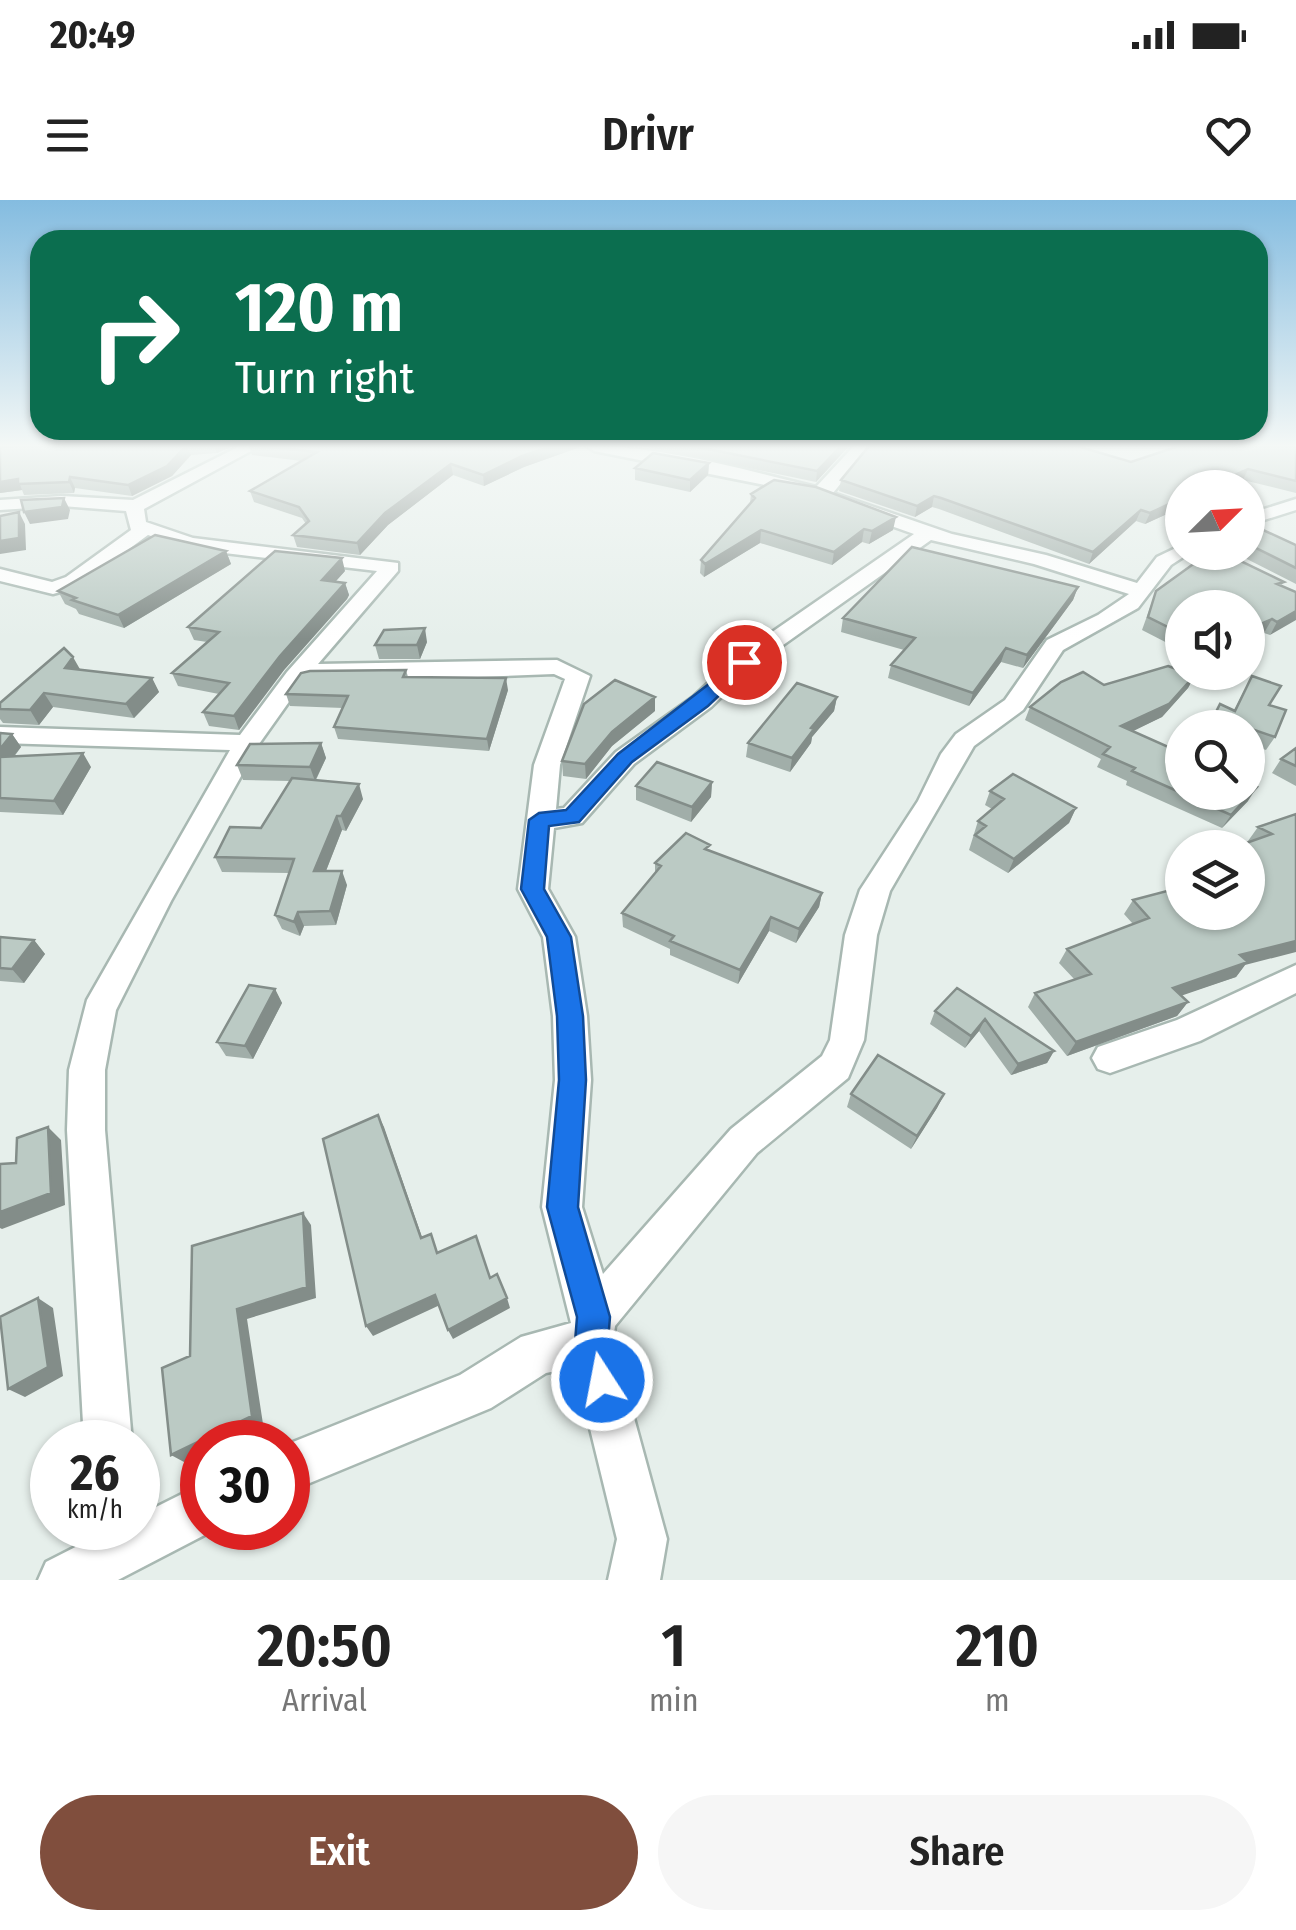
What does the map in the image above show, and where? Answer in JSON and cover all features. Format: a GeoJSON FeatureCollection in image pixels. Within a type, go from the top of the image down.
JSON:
{"type":"FeatureCollection","features":[{"type":"Feature","properties":{"kind":"street"},"geometry":{"type":"LineString","coordinates":[[106,1420],[89,1192],[87,1070],[99,1010],[156,901],[247,744],[295,677],[391,568],[191,543],[141,517],[108,510]]}},
{"type":"Feature","properties":{"kind":"street"},"geometry":{"type":"LineString","coordinates":[[0,576],[53,588],[63,584],[87,573],[151,510]]}},
{"type":"Feature","properties":{"kind":"street"},"geometry":{"type":"LineString","coordinates":[[862,510],[928,533],[1039,559],[1142,592]]}},
{"type":"Feature","properties":{"kind":"street"},"geometry":{"type":"LineString","coordinates":[[539,820],[572,816],[625,758],[702,702],[744,662],[928,533]]}},
{"type":"Feature","properties":{"kind":"street"},"geometry":{"type":"LineString","coordinates":[[310,1459],[474,1392],[537,1353],[593,1329],[744,1141],[835,1067],[846,1040],[860,934],[876,890],[931,802],[950,760],[965,740],[1014,705],[1055,645],[1131,604],[1165,560]]}},
{"type":"Feature","properties":{"kind":"street"},"geometry":{"type":"LineString","coordinates":[[295,677],[327,669],[425,672],[557,666],[578,676],[547,765],[533,889],[559,937],[570,1016],[572,1080],[562,1207],[642,1539],[634,1580]]}},
{"type":"Feature","properties":{"kind":"street"},"geometry":{"type":"LineString","coordinates":[[0,734],[247,744]]}},
{"type":"Feature","properties":{"kind":"street"},"geometry":{"type":"LineString","coordinates":[[1110,1058],[1188,1031],[1296,978]]}},
{"type":"Feature","properties":{"kind":"street"},"geometry":{"type":"LineString","coordinates":[[64,1580],[106,1550]]}},
{"type":"Feature","properties":{"kind":"building"},"geometry":{"type":"Polygon","coordinates":[[[301,510],[389,510],[357,543],[293,535],[309,521],[301,510]]]}},
{"type":"Feature","properties":{"kind":"building"},"geometry":{"type":"Polygon","coordinates":[[[744,510],[878,510],[896,517],[872,531],[864,529],[834,552],[761,530],[705,564],[701,560],[744,510]]]}},
{"type":"Feature","properties":{"kind":"building"},"geometry":{"type":"Polygon","coordinates":[[[975,510],[1141,510],[1093,552],[975,510]]]}},
{"type":"Feature","properties":{"kind":"building"},"geometry":{"type":"Polygon","coordinates":[[[19,512],[19,538],[0,541],[0,516],[19,512]]]}},
{"type":"Feature","properties":{"kind":"building"},"geometry":{"type":"Polygon","coordinates":[[[1265,531],[1296,545],[1296,568],[1265,552],[1265,531]]]}},
{"type":"Feature","properties":{"kind":"building"},"geometry":{"type":"Polygon","coordinates":[[[155,535],[226,551],[118,615],[72,600],[76,598],[58,591],[155,535]]]}},
{"type":"Feature","properties":{"kind":"building"},"geometry":{"type":"Polygon","coordinates":[[[912,547],[1078,587],[1027,655],[1006,648],[973,693],[891,665],[915,638],[843,618],[912,547]]]}},
{"type":"Feature","properties":{"kind":"building"},"geometry":{"type":"Polygon","coordinates":[[[275,551],[342,558],[322,580],[345,583],[280,656],[234,716],[203,712],[229,683],[172,673],[219,632],[188,627],[275,551]]]}},
{"type":"Feature","properties":{"kind":"building"},"geometry":{"type":"Polygon","coordinates":[[[1185,570],[1259,570],[1296,592],[1296,611],[1277,622],[1272,619],[1265,622],[1265,590],[1165,590],[1165,626],[1148,617],[1156,591],[1185,570]]]}},
{"type":"Feature","properties":{"kind":"building"},"geometry":{"type":"Polygon","coordinates":[[[425,628],[417,645],[375,645],[384,630],[425,628]]]}},
{"type":"Feature","properties":{"kind":"building"},"geometry":{"type":"Polygon","coordinates":[[[64,648],[73,657],[65,668],[152,678],[126,704],[44,693],[30,710],[0,709],[0,703],[64,648]]]}},
{"type":"Feature","properties":{"kind":"building"},"geometry":{"type":"Polygon","coordinates":[[[1165,667],[1165,690],[1182,690],[1169,704],[1121,726],[1165,745],[1165,786],[1103,754],[1110,747],[1030,707],[1061,682],[1083,672],[1104,685],[1165,667]]]}},
{"type":"Feature","properties":{"kind":"building"},"geometry":{"type":"Polygon","coordinates":[[[406,670],[403,677],[506,678],[487,739],[334,727],[348,696],[286,694],[301,673],[310,671],[406,670]]]}},
{"type":"Feature","properties":{"kind":"building"},"geometry":{"type":"Polygon","coordinates":[[[615,680],[655,697],[612,732],[585,764],[562,761],[584,704],[615,680]]]}},
{"type":"Feature","properties":{"kind":"building"},"geometry":{"type":"Polygon","coordinates":[[[1265,680],[1281,686],[1269,705],[1286,710],[1275,737],[1265,734],[1265,710],[1235,710],[1245,690],[1265,690],[1265,680]]]}},
{"type":"Feature","properties":{"kind":"building"},"geometry":{"type":"Polygon","coordinates":[[[797,683],[837,697],[792,758],[748,743],[797,683]]]}},
{"type":"Feature","properties":{"kind":"building"},"geometry":{"type":"Polygon","coordinates":[[[0,733],[12,734],[0,749],[0,733]]]}},
{"type":"Feature","properties":{"kind":"building"},"geometry":{"type":"Polygon","coordinates":[[[321,743],[310,767],[237,765],[250,744],[321,743]]]}},
{"type":"Feature","properties":{"kind":"building"},"geometry":{"type":"Polygon","coordinates":[[[1296,748],[1296,766],[1281,759],[1296,748]]]}},
{"type":"Feature","properties":{"kind":"building"},"geometry":{"type":"Polygon","coordinates":[[[83,753],[54,801],[0,798],[0,757],[83,753]]]}},
{"type":"Feature","properties":{"kind":"building"},"geometry":{"type":"Polygon","coordinates":[[[657,762],[712,782],[692,807],[636,786],[657,762]]]}},
{"type":"Feature","properties":{"kind":"building"},"geometry":{"type":"Polygon","coordinates":[[[1013,774],[1076,808],[1014,859],[975,835],[986,826],[978,821],[1004,799],[990,791],[1013,774]]]}},
{"type":"Feature","properties":{"kind":"building"},"geometry":{"type":"Polygon","coordinates":[[[292,778],[359,784],[341,816],[337,816],[314,871],[342,871],[330,911],[298,912],[294,922],[275,915],[294,859],[215,857],[230,827],[261,828],[292,778]]]}},
{"type":"Feature","properties":{"kind":"building"},"geometry":{"type":"Polygon","coordinates":[[[1296,814],[1296,941],[1240,955],[1248,962],[1173,988],[1188,1002],[1076,1042],[1035,993],[1091,974],[1067,949],[1149,918],[1133,900],[1165,892],[1165,930],[1265,930],[1265,836],[1272,834],[1258,827],[1296,814]]]}},
{"type":"Feature","properties":{"kind":"building"},"geometry":{"type":"Polygon","coordinates":[[[686,833],[710,845],[705,849],[822,893],[799,929],[771,917],[740,970],[670,941],[674,936],[622,913],[661,866],[655,863],[686,833]]]}},
{"type":"Feature","properties":{"kind":"building"},"geometry":{"type":"Polygon","coordinates":[[[0,937],[34,940],[12,969],[0,968],[0,937]]]}},
{"type":"Feature","properties":{"kind":"building"},"geometry":{"type":"Polygon","coordinates":[[[249,985],[275,989],[245,1046],[217,1042],[249,985]]]}},
{"type":"Feature","properties":{"kind":"building"},"geometry":{"type":"Polygon","coordinates":[[[957,988],[1054,1051],[1018,1064],[985,1019],[971,1036],[935,1011],[957,988]]]}},
{"type":"Feature","properties":{"kind":"building"},"geometry":{"type":"Polygon","coordinates":[[[878,1055],[944,1094],[917,1136],[851,1094],[878,1055]]]}},
{"type":"Feature","properties":{"kind":"building"},"geometry":{"type":"Polygon","coordinates":[[[378,1115],[421,1238],[431,1234],[437,1253],[476,1236],[490,1278],[497,1274],[507,1298],[448,1330],[435,1295],[366,1326],[323,1139],[378,1115]]]}},
{"type":"Feature","properties":{"kind":"building"},"geometry":{"type":"Polygon","coordinates":[[[48,1127],[51,1193],[0,1212],[0,1164],[16,1163],[17,1138],[48,1127]]]}},
{"type":"Feature","properties":{"kind":"building"},"geometry":{"type":"Polygon","coordinates":[[[303,1213],[307,1287],[237,1309],[252,1416],[244,1420],[180,1420],[180,1451],[171,1455],[162,1368],[190,1356],[192,1246],[303,1213]]]}},
{"type":"Feature","properties":{"kind":"building"},"geometry":{"type":"Polygon","coordinates":[[[38,1298],[48,1367],[8,1389],[0,1317],[38,1298]]]}},
{"type":"Feature","properties":{"kind":"route"},"geometry":{"type":"LineString","coordinates":[[602,1380],[592,1342],[594,1317],[562,1207],[572,1080],[570,1016],[559,937],[533,889],[539,820],[572,816],[625,758],[702,702],[744,662]]}}]}
